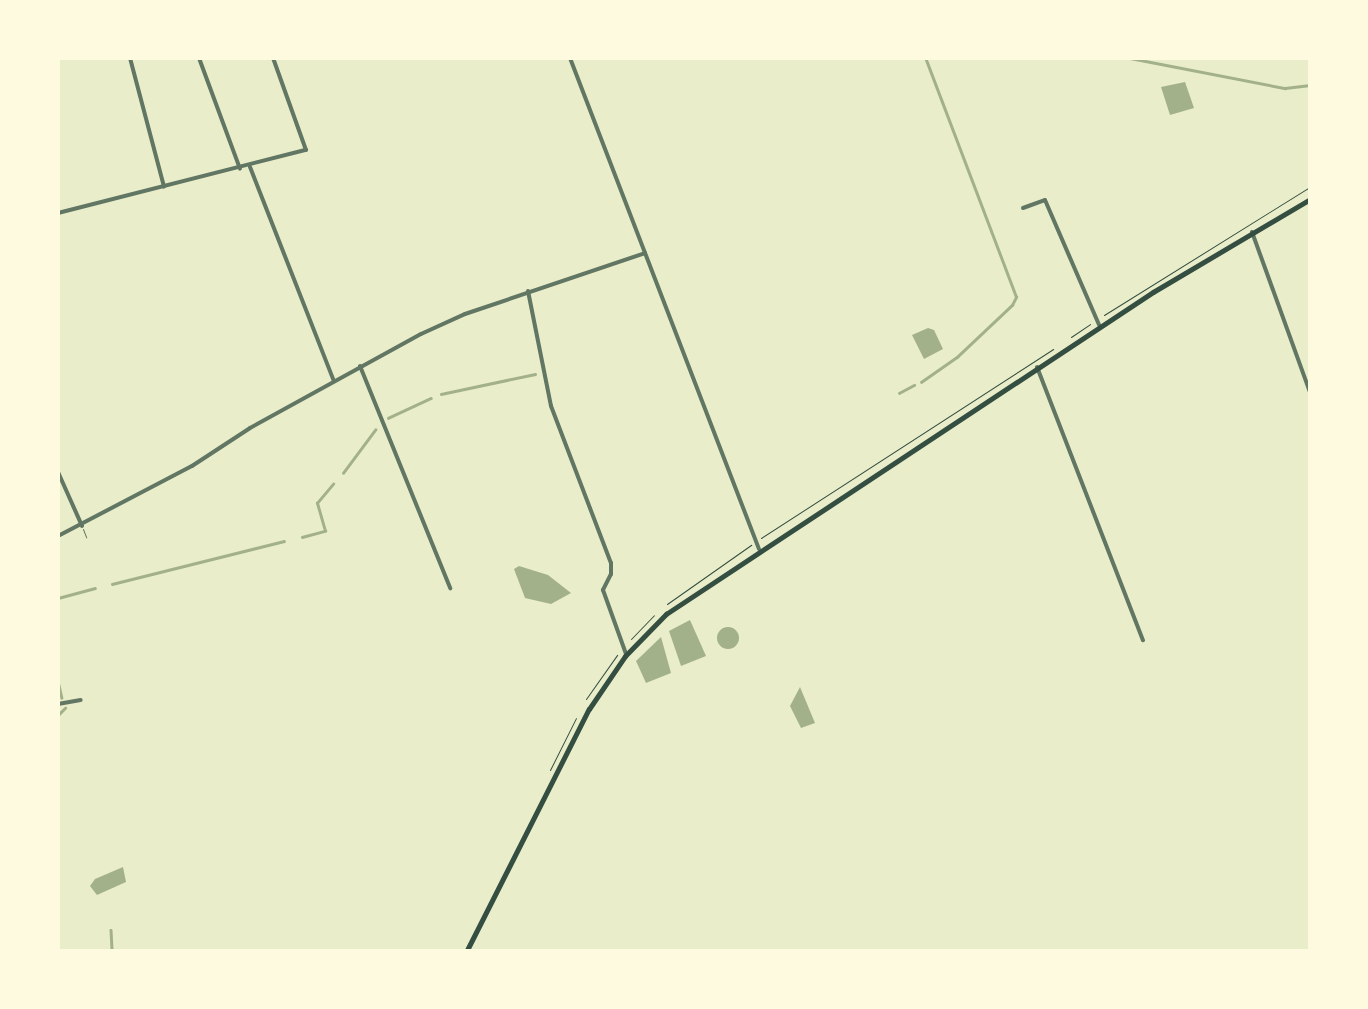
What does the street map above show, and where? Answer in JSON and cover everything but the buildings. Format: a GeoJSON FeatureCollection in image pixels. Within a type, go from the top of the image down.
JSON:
{"type":"FeatureCollection","features":[{"type":"Feature","properties":{"kind":"main road"},"geometry":{"type":"LineString","coordinates":[[466,952],[589,710],[625,651],[676,606],[757,545],[788,530],[1098,323],[1310,199]]}},
{"type":"Feature","properties":{"kind":"street"},"geometry":{"type":"LineString","coordinates":[[130,58],[164,187]]}},
{"type":"Feature","properties":{"kind":"street"},"geometry":{"type":"LineString","coordinates":[[199,58],[240,169]]}},
{"type":"Feature","properties":{"kind":"street"},"geometry":{"type":"LineString","coordinates":[[58,213],[306,150],[273,58]]}},
{"type":"Feature","properties":{"kind":"street"},"geometry":{"type":"LineString","coordinates":[[570,58],[757,545]]}},
{"type":"Feature","properties":{"kind":"street"},"geometry":{"type":"LineString","coordinates":[[250,166],[334,381]]}},
{"type":"Feature","properties":{"kind":"street"},"geometry":{"type":"LineString","coordinates":[[1023,208],[1044,200],[1098,323]]}},
{"type":"Feature","properties":{"kind":"street"},"geometry":{"type":"LineString","coordinates":[[1252,232],[1310,392]]}},
{"type":"Feature","properties":{"kind":"street"},"geometry":{"type":"LineString","coordinates":[[58,536],[82,526],[360,366],[464,314],[645,253]]}},
{"type":"Feature","properties":{"kind":"street"},"geometry":{"type":"LineString","coordinates":[[528,292],[551,406],[610,563],[611,574],[603,590],[625,651]]}},
{"type":"Feature","properties":{"kind":"street"},"geometry":{"type":"LineString","coordinates":[[360,366],[450,588]]}},
{"type":"Feature","properties":{"kind":"street"},"geometry":{"type":"LineString","coordinates":[[1036,367],[1144,640]]}},
{"type":"Feature","properties":{"kind":"street"},"geometry":{"type":"LineString","coordinates":[[58,472],[82,526]]}},
{"type":"Feature","properties":{"kind":"street"},"geometry":{"type":"LineString","coordinates":[[58,704],[81,700]]}},
{"type":"Feature","properties":{"kind":"lane"},"geometry":{"type":"LineString","coordinates":[[82,526],[86,537]]}},
{"type":"Feature","properties":{"kind":"path"},"geometry":{"type":"LineString","coordinates":[[1068,340],[1310,188]]}},
{"type":"Feature","properties":{"kind":"path"},"geometry":{"type":"LineString","coordinates":[[550,769],[590,694],[677,595],[1057,347]]}},
{"type":"Feature","properties":{"kind":"shaded area"},"geometry":{"type":"Polygon","coordinates":[[[1185,82],[1194,108],[1170,115],[1161,87],[1185,82]]]}},
{"type":"Feature","properties":{"kind":"shaded area"},"geometry":{"type":"Polygon","coordinates":[[[928,328],[934,330],[943,349],[924,359],[912,335],[928,328]]]}},
{"type":"Feature","properties":{"kind":"shaded area"},"geometry":{"type":"Polygon","coordinates":[[[519,566],[548,575],[571,593],[551,604],[525,598],[514,569],[519,566]]]}},
{"type":"Feature","properties":{"kind":"shaded area"},"geometry":{"type":"Polygon","coordinates":[[[690,620],[706,656],[681,666],[669,631],[690,620]]]}},
{"type":"Feature","properties":{"kind":"shaded area"},"geometry":{"type":"Polygon","coordinates":[[[728,627],[736,630],[736,646],[728,649],[720,646],[717,638],[720,630],[728,627]]]}},
{"type":"Feature","properties":{"kind":"shaded area"},"geometry":{"type":"Polygon","coordinates":[[[661,637],[671,673],[646,683],[636,661],[661,637]]]}},
{"type":"Feature","properties":{"kind":"shaded area"},"geometry":{"type":"Polygon","coordinates":[[[800,687],[815,723],[801,728],[790,706],[800,687]]]}},
{"type":"Feature","properties":{"kind":"shaded area"},"geometry":{"type":"Polygon","coordinates":[[[123,867],[126,882],[97,895],[90,886],[95,879],[123,867]]]}},
{"type":"Feature","properties":{"kind":"waterway"},"geometry":{"type":"LineString","coordinates":[[921,382],[957,357],[1016,297],[925,58]]}},
{"type":"Feature","properties":{"kind":"waterway"},"geometry":{"type":"LineString","coordinates":[[1130,58],[1285,88],[1310,85]]}},
{"type":"Feature","properties":{"kind":"waterway"},"geometry":{"type":"LineString","coordinates":[[441,394],[535,374]]}},
{"type":"Feature","properties":{"kind":"waterway"},"geometry":{"type":"LineString","coordinates":[[899,393],[914,385]]}},
{"type":"Feature","properties":{"kind":"waterway"},"geometry":{"type":"LineString","coordinates":[[388,418],[431,398]]}},
{"type":"Feature","properties":{"kind":"waterway"},"geometry":{"type":"LineString","coordinates":[[343,473],[375,430]]}},
{"type":"Feature","properties":{"kind":"waterway"},"geometry":{"type":"LineString","coordinates":[[302,537],[325,531],[317,503],[333,484]]}},
{"type":"Feature","properties":{"kind":"waterway"},"geometry":{"type":"LineString","coordinates":[[112,584],[284,541]]}},
{"type":"Feature","properties":{"kind":"waterway"},"geometry":{"type":"LineString","coordinates":[[58,598],[95,588]]}},
{"type":"Feature","properties":{"kind":"waterway"},"geometry":{"type":"LineString","coordinates":[[58,681],[62,698]]}},
{"type":"Feature","properties":{"kind":"waterway"},"geometry":{"type":"LineString","coordinates":[[58,715],[65,708]]}},
{"type":"Feature","properties":{"kind":"waterway"},"geometry":{"type":"LineString","coordinates":[[111,930],[112,952]]}}]}
